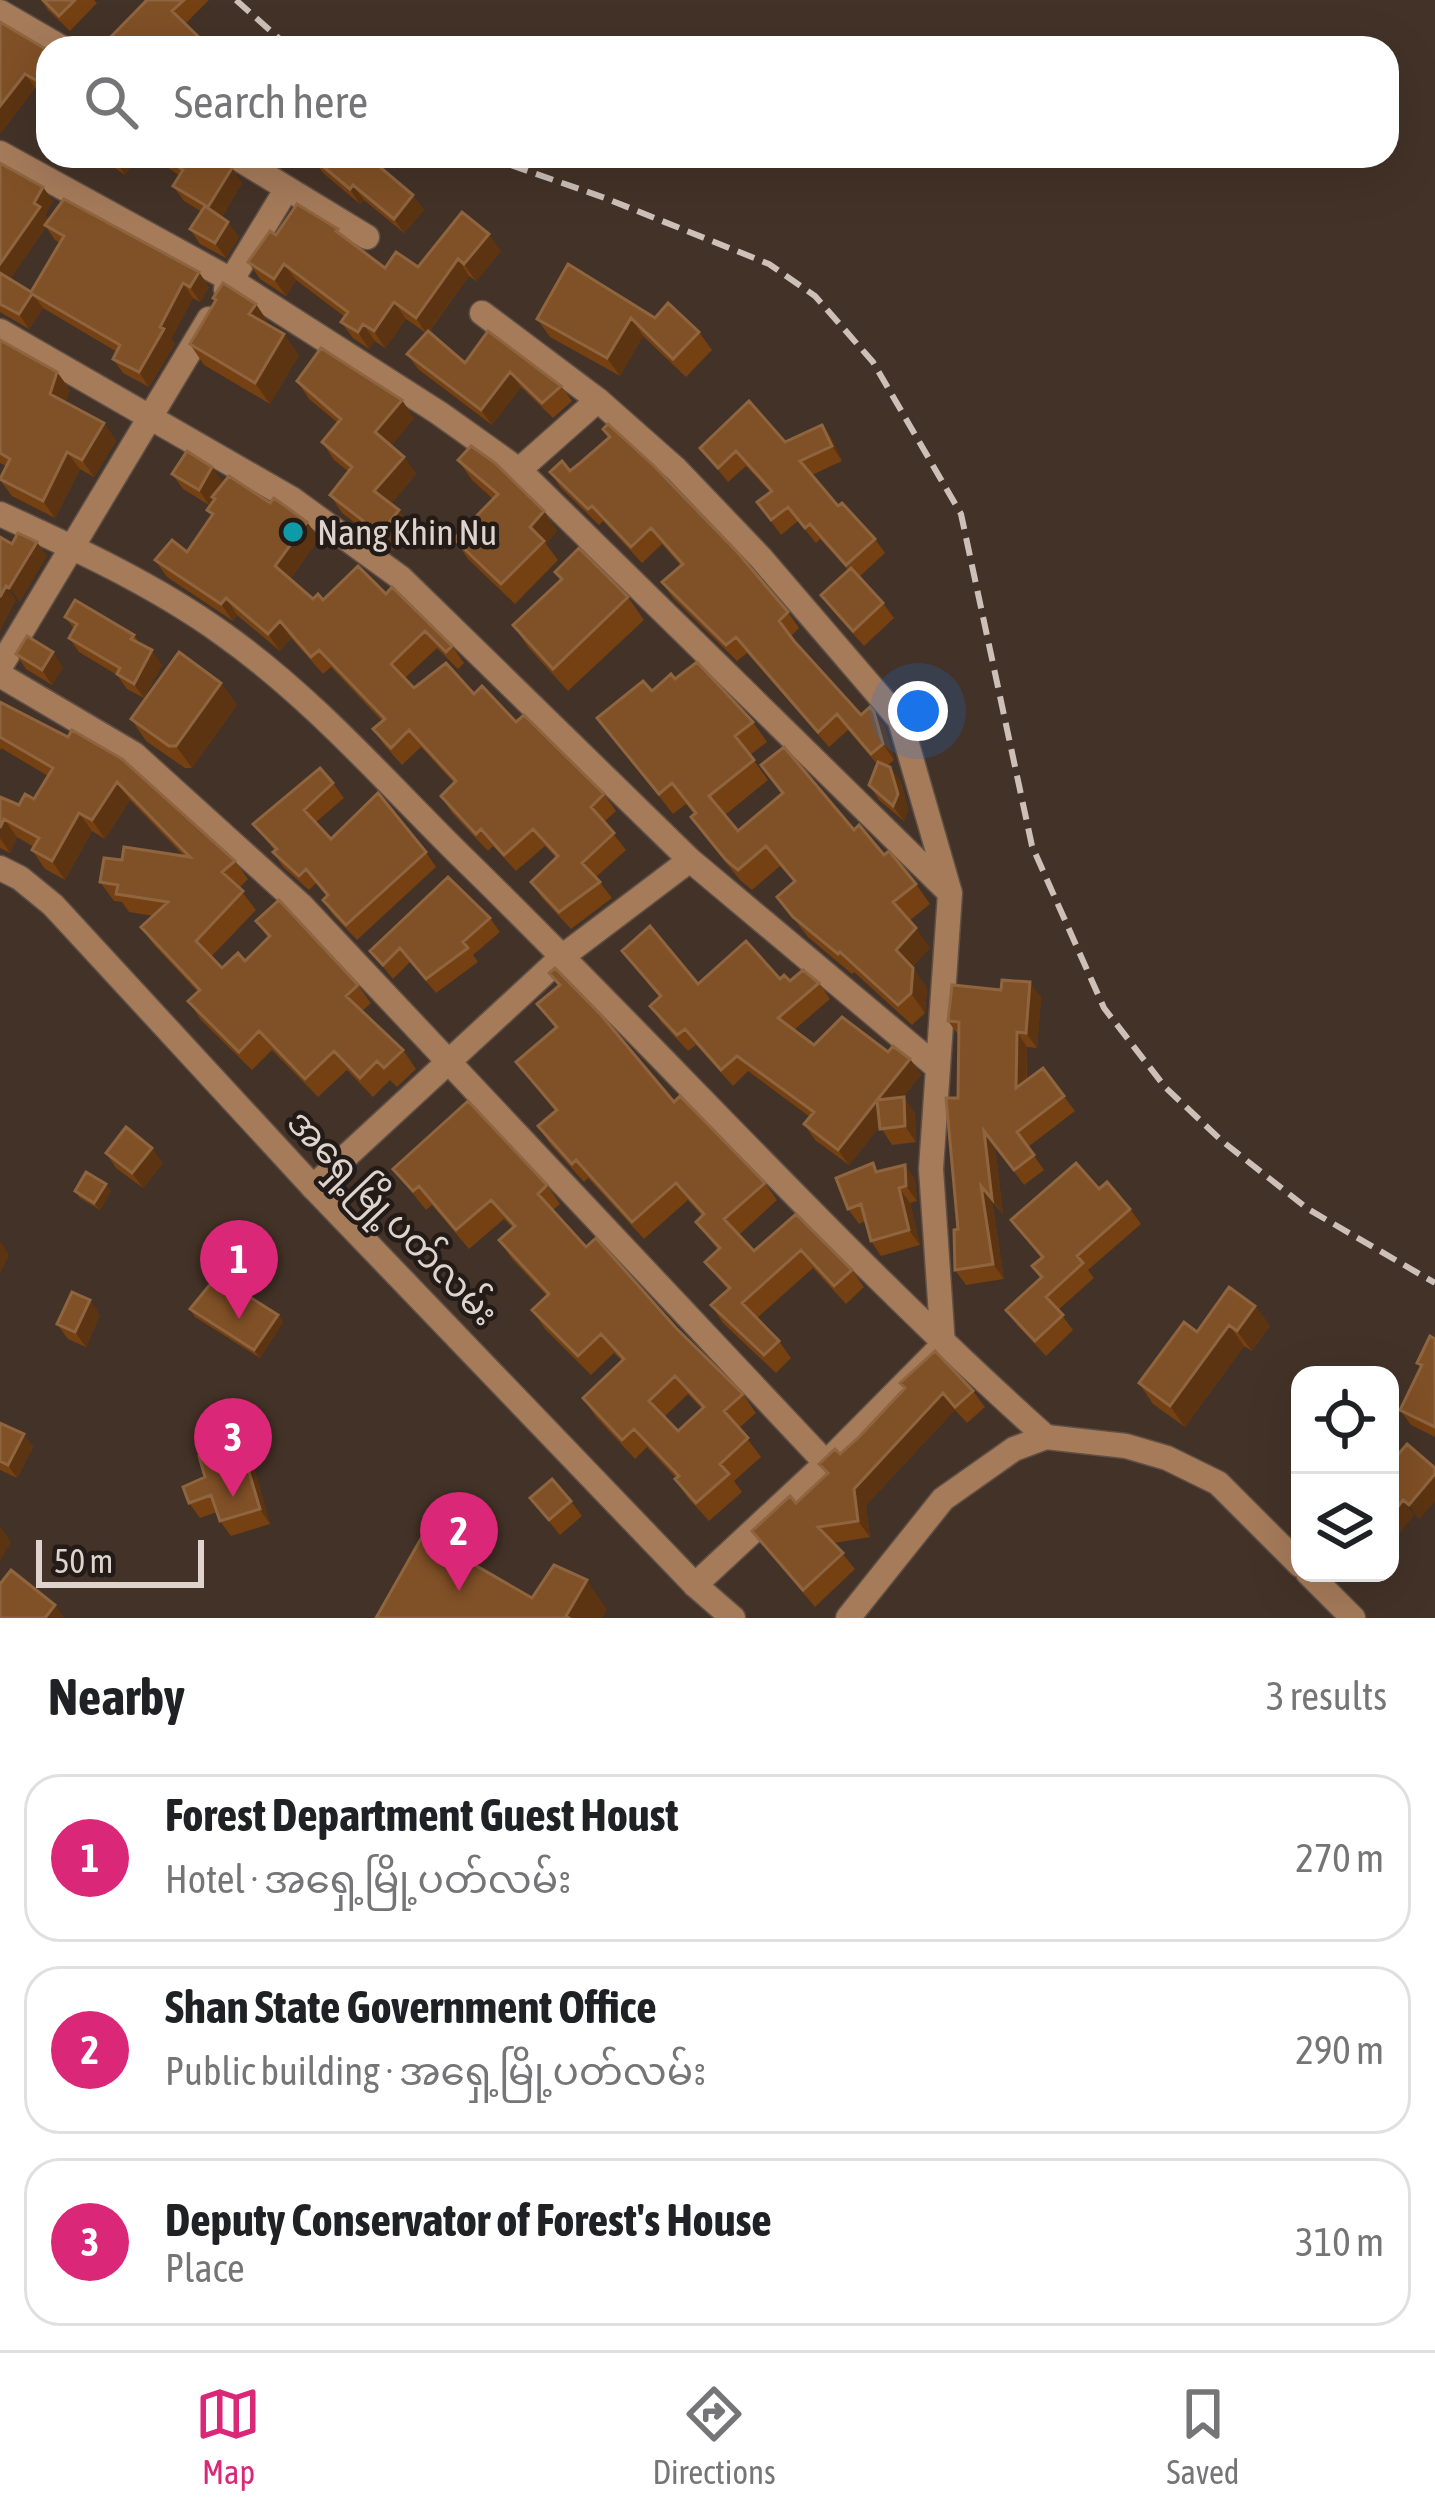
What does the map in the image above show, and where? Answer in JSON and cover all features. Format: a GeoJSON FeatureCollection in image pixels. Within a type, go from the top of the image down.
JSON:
{"type":"FeatureCollection","features":[{"type":"Feature","properties":{"kind":"street"},"geometry":{"type":"LineString","coordinates":[[0,12],[41,36]]}},
{"type":"Feature","properties":{"kind":"street"},"geometry":{"type":"LineString","coordinates":[[0,153],[231,280],[440,413],[519,470],[950,893]]}},
{"type":"Feature","properties":{"kind":"street"},"geometry":{"type":"LineString","coordinates":[[252,168],[367,237]]}},
{"type":"Feature","properties":{"kind":"street"},"geometry":{"type":"LineString","coordinates":[[286,190],[0,671],[98,730],[165,778],[302,906],[826,1463]]}},
{"type":"Feature","properties":{"kind":"street"},"geometry":{"type":"LineString","coordinates":[[482,313],[598,400],[676,469],[900,720],[950,893],[931,1169],[943,1345],[695,1585]]}},
{"type":"Feature","properties":{"kind":"street"},"geometry":{"type":"LineString","coordinates":[[0,331],[292,499],[401,578],[690,860],[938,1068]]}},
{"type":"Feature","properties":{"kind":"street"},"geometry":{"type":"LineString","coordinates":[[519,470],[598,400]]}},
{"type":"Feature","properties":{"kind":"street"},"geometry":{"type":"LineString","coordinates":[[0,514],[74,548],[220,631],[294,688],[943,1345],[1046,1437]]}},
{"type":"Feature","properties":{"kind":"street"},"geometry":{"type":"LineString","coordinates":[[313,1187],[563,956],[690,860]]}},
{"type":"Feature","properties":{"kind":"street","name":"အရှေ့မြို့ပတ်လမ်း"},"geometry":{"type":"LineString","coordinates":[[0,868],[53,905],[313,1187],[695,1585],[733,1618]]}},
{"type":"Feature","properties":{"kind":"street"},"geometry":{"type":"LineString","coordinates":[[848,1618],[943,1499],[1014,1449],[1046,1437],[1126,1446],[1167,1458],[1218,1483],[1291,1556]]}},
{"type":"Feature","properties":{"kind":"street"},"geometry":{"type":"LineString","coordinates":[[1317,1582],[1353,1618]]}},
{"type":"Feature","properties":{"kind":"building"},"geometry":{"type":"Polygon","coordinates":[[[43,0],[75,0],[59,16],[43,0]]]}},
{"type":"Feature","properties":{"kind":"building"},"geometry":{"type":"Polygon","coordinates":[[[147,0],[184,0],[172,11],[198,36],[112,36],[147,0]]]}},
{"type":"Feature","properties":{"kind":"building"},"geometry":{"type":"Polygon","coordinates":[[[0,22],[36,43],[36,80],[25,74],[0,106],[0,22]]]}},
{"type":"Feature","properties":{"kind":"building"},"geometry":{"type":"Polygon","coordinates":[[[0,163],[43,187],[34,203],[40,207],[0,264],[0,163]]]}},
{"type":"Feature","properties":{"kind":"building"},"geometry":{"type":"Polygon","coordinates":[[[232,168],[208,207],[173,186],[183,170],[232,168]]]}},
{"type":"Feature","properties":{"kind":"building"},"geometry":{"type":"Polygon","coordinates":[[[325,168],[381,168],[413,195],[394,219],[353,185],[350,189],[325,168]]]}},
{"type":"Feature","properties":{"kind":"building"},"geometry":{"type":"Polygon","coordinates":[[[64,199],[199,272],[190,287],[183,283],[139,372],[113,359],[120,345],[32,294],[19,314],[0,304],[0,273],[31,292],[64,236],[45,225],[64,199]]]}},
{"type":"Feature","properties":{"kind":"building"},"geometry":{"type":"Polygon","coordinates":[[[297,204],[338,229],[385,268],[396,252],[418,267],[462,212],[489,234],[464,264],[458,259],[416,318],[394,302],[374,331],[363,324],[358,332],[341,322],[348,312],[284,264],[274,279],[248,262],[270,231],[276,235],[297,204]]]}},
{"type":"Feature","properties":{"kind":"building"},"geometry":{"type":"Polygon","coordinates":[[[205,206],[228,222],[215,243],[190,229],[205,206]]]}},
{"type":"Feature","properties":{"kind":"building"},"geometry":{"type":"Polygon","coordinates":[[[568,264],[655,318],[668,303],[699,332],[673,359],[631,318],[607,358],[537,319],[568,264]]]}},
{"type":"Feature","properties":{"kind":"building"},"geometry":{"type":"Polygon","coordinates":[[[223,283],[256,304],[249,314],[284,334],[255,383],[190,344],[223,283]]]}},
{"type":"Feature","properties":{"kind":"building"},"geometry":{"type":"Polygon","coordinates":[[[428,331],[465,363],[488,331],[561,386],[542,403],[510,372],[481,410],[407,354],[428,331]]]}},
{"type":"Feature","properties":{"kind":"building"},"geometry":{"type":"Polygon","coordinates":[[[0,340],[57,372],[50,394],[104,423],[82,460],[67,452],[43,501],[0,479],[10,459],[0,453],[0,340]]]}},
{"type":"Feature","properties":{"kind":"building"},"geometry":{"type":"Polygon","coordinates":[[[321,348],[402,400],[375,432],[404,457],[374,491],[399,510],[380,534],[330,495],[352,467],[322,442],[341,419],[297,381],[321,348]]]}},
{"type":"Feature","properties":{"kind":"building"},"geometry":{"type":"Polygon","coordinates":[[[749,401],[785,442],[822,425],[832,446],[800,461],[838,506],[842,503],[875,539],[846,565],[788,507],[771,520],[757,502],[772,491],[736,451],[718,468],[700,448],[749,401]]]}},
{"type":"Feature","properties":{"kind":"building"},"geometry":{"type":"Polygon","coordinates":[[[608,424],[738,553],[788,612],[779,621],[794,641],[861,715],[870,707],[874,712],[883,744],[871,754],[837,714],[818,732],[736,637],[726,645],[662,582],[683,564],[651,528],[631,547],[550,472],[562,461],[570,471],[580,463],[610,437],[603,429],[608,424]]]}},
{"type":"Feature","properties":{"kind":"building"},"geometry":{"type":"Polygon","coordinates":[[[471,446],[544,511],[530,527],[544,541],[501,584],[454,539],[498,494],[458,460],[471,446]]]}},
{"type":"Feature","properties":{"kind":"building"},"geometry":{"type":"Polygon","coordinates":[[[187,451],[212,467],[199,490],[172,474],[187,451]]]}},
{"type":"Feature","properties":{"kind":"building"},"geometry":{"type":"Polygon","coordinates":[[[229,476],[270,503],[274,498],[307,522],[275,566],[313,599],[318,594],[323,600],[358,566],[386,594],[392,587],[452,646],[446,652],[425,631],[391,664],[414,688],[446,663],[474,694],[482,686],[516,722],[524,715],[604,794],[591,807],[614,833],[582,863],[600,882],[559,912],[531,882],[558,856],[533,829],[504,855],[481,829],[476,834],[441,796],[456,781],[409,730],[391,748],[373,729],[385,719],[319,650],[311,657],[280,621],[268,634],[226,598],[221,604],[155,560],[172,540],[187,552],[213,514],[207,510],[212,497],[229,476]]]}},
{"type":"Feature","properties":{"kind":"building"},"geometry":{"type":"Polygon","coordinates":[[[18,533],[37,542],[0,597],[0,537],[12,544],[18,533]]]}},
{"type":"Feature","properties":{"kind":"building"},"geometry":{"type":"Polygon","coordinates":[[[579,548],[628,597],[553,669],[513,625],[562,579],[555,572],[579,548]]]}},
{"type":"Feature","properties":{"kind":"building"},"geometry":{"type":"Polygon","coordinates":[[[851,568],[883,603],[853,631],[821,595],[851,568]]]}},
{"type":"Feature","properties":{"kind":"building"},"geometry":{"type":"Polygon","coordinates":[[[75,600],[152,650],[134,684],[117,674],[120,668],[69,638],[77,624],[65,617],[75,600]]]}},
{"type":"Feature","properties":{"kind":"building"},"geometry":{"type":"Polygon","coordinates":[[[27,636],[53,652],[42,670],[16,654],[27,636]]]}},
{"type":"Feature","properties":{"kind":"building"},"geometry":{"type":"Polygon","coordinates":[[[179,652],[221,683],[176,746],[169,746],[131,719],[179,652]]]}},
{"type":"Feature","properties":{"kind":"building"},"geometry":{"type":"Polygon","coordinates":[[[697,662],[753,722],[735,736],[754,760],[709,796],[738,831],[783,793],[761,765],[784,747],[854,830],[859,825],[884,855],[889,851],[916,884],[893,902],[916,928],[896,950],[913,968],[911,993],[898,1005],[793,917],[777,897],[795,881],[766,846],[738,870],[691,817],[696,813],[672,783],[659,794],[597,718],[643,681],[652,691],[671,674],[675,679],[697,662]]]}},
{"type":"Feature","properties":{"kind":"building"},"geometry":{"type":"Polygon","coordinates":[[[0,702],[68,737],[72,730],[122,759],[235,861],[222,872],[243,891],[196,941],[222,968],[238,953],[245,961],[270,936],[256,921],[279,900],[358,985],[346,996],[403,1050],[384,1068],[377,1061],[360,1078],[334,1051],[305,1079],[259,1031],[239,1052],[188,1001],[200,990],[141,927],[168,902],[116,894],[118,885],[100,882],[104,858],[122,860],[124,847],[190,857],[117,782],[92,820],[79,813],[52,861],[32,850],[39,838],[4,819],[0,828],[0,797],[19,805],[25,794],[34,799],[53,768],[0,737],[0,702]]]}},
{"type":"Feature","properties":{"kind":"building"},"geometry":{"type":"Polygon","coordinates":[[[878,762],[890,767],[898,794],[893,806],[869,785],[878,762]]]}},
{"type":"Feature","properties":{"kind":"building"},"geometry":{"type":"Polygon","coordinates":[[[320,768],[333,783],[304,810],[331,839],[378,793],[426,852],[346,925],[323,900],[328,895],[306,869],[299,876],[253,824],[320,768]]]}},
{"type":"Feature","properties":{"kind":"building"},"geometry":{"type":"Polygon","coordinates":[[[448,877],[490,918],[463,942],[468,948],[426,979],[400,948],[383,965],[370,951],[448,877]]]}},
{"type":"Feature","properties":{"kind":"building"},"geometry":{"type":"Polygon","coordinates":[[[650,926],[698,984],[746,941],[780,979],[784,975],[790,981],[803,970],[819,983],[778,1018],[814,1045],[842,1017],[888,1052],[893,1046],[910,1059],[838,1150],[804,1124],[814,1112],[737,1056],[721,1070],[685,1029],[677,1035],[650,1006],[661,996],[622,951],[650,926]]]}},
{"type":"Feature","properties":{"kind":"building"},"geometry":{"type":"Polygon","coordinates":[[[555,968],[674,1102],[680,1096],[765,1183],[724,1219],[754,1251],[796,1214],[852,1270],[834,1286],[801,1250],[742,1303],[779,1341],[764,1355],[711,1305],[730,1288],[705,1262],[720,1248],[696,1222],[704,1214],[676,1183],[632,1222],[538,1126],[557,1110],[516,1062],[557,1027],[537,1004],[560,985],[549,973],[555,968]]]}},
{"type":"Feature","properties":{"kind":"building"},"geometry":{"type":"Polygon","coordinates":[[[1002,980],[1030,982],[1026,1033],[1017,1032],[1016,1088],[1043,1068],[1064,1096],[1017,1132],[1034,1155],[1014,1170],[984,1131],[992,1199],[981,1186],[993,1264],[955,1270],[954,1230],[958,1229],[946,1098],[958,1098],[959,1022],[948,1021],[952,985],[1001,990],[1002,980]]]}},
{"type":"Feature","properties":{"kind":"building"},"geometry":{"type":"Polygon","coordinates":[[[904,1097],[905,1126],[880,1129],[877,1100],[904,1097]]]}},
{"type":"Feature","properties":{"kind":"building"},"geometry":{"type":"Polygon","coordinates":[[[468,1101],[547,1185],[538,1194],[586,1247],[596,1238],[743,1394],[724,1411],[748,1438],[720,1464],[729,1474],[696,1503],[675,1479],[679,1476],[634,1429],[622,1440],[583,1398],[624,1359],[601,1334],[578,1356],[532,1310],[549,1294],[499,1240],[515,1226],[491,1200],[456,1230],[419,1186],[413,1191],[393,1169],[468,1101]],[[675,1376],[649,1401],[678,1431],[704,1407],[675,1376]]]}},
{"type":"Feature","properties":{"kind":"building"},"geometry":{"type":"Polygon","coordinates":[[[126,1127],[152,1148],[132,1173],[106,1153],[126,1127]]]}},
{"type":"Feature","properties":{"kind":"building"},"geometry":{"type":"Polygon","coordinates":[[[873,1163],[876,1172],[905,1165],[906,1186],[899,1188],[909,1230],[871,1241],[861,1204],[848,1209],[836,1178],[873,1163]]]}},
{"type":"Feature","properties":{"kind":"building"},"geometry":{"type":"Polygon","coordinates":[[[1076,1163],[1099,1189],[1107,1182],[1130,1209],[1077,1256],[1083,1263],[1046,1297],[1063,1315],[1035,1341],[1006,1310],[1042,1277],[1032,1266],[1043,1257],[1011,1220],[1076,1163]]]}},
{"type":"Feature","properties":{"kind":"building"},"geometry":{"type":"Polygon","coordinates":[[[86,1172],[106,1184],[94,1203],[75,1191],[86,1172]]]}},
{"type":"Feature","properties":{"kind":"building"},"geometry":{"type":"Polygon","coordinates":[[[217,1276],[278,1315],[254,1350],[190,1309],[217,1276]]]}},
{"type":"Feature","properties":{"kind":"building"},"geometry":{"type":"Polygon","coordinates":[[[1229,1287],[1255,1306],[1237,1331],[1229,1325],[1170,1406],[1139,1383],[1184,1322],[1197,1332],[1229,1287]]]}},
{"type":"Feature","properties":{"kind":"building"},"geometry":{"type":"Polygon","coordinates":[[[72,1292],[90,1300],[75,1332],[57,1324],[72,1292]]]}},
{"type":"Feature","properties":{"kind":"building"},"geometry":{"type":"Polygon","coordinates":[[[1430,1336],[1435,1339],[1435,1427],[1400,1410],[1430,1336]]]}},
{"type":"Feature","properties":{"kind":"building"},"geometry":{"type":"Polygon","coordinates":[[[935,1351],[973,1391],[955,1407],[943,1393],[854,1489],[858,1521],[818,1527],[843,1553],[803,1590],[752,1531],[790,1496],[796,1503],[828,1473],[819,1464],[859,1437],[905,1388],[900,1383],[935,1351]]]}},
{"type":"Feature","properties":{"kind":"building"},"geometry":{"type":"Polygon","coordinates":[[[0,1423],[24,1434],[8,1465],[0,1461],[0,1423]]]}},
{"type":"Feature","properties":{"kind":"building"},"geometry":{"type":"Polygon","coordinates":[[[1407,1444],[1435,1468],[1409,1505],[1403,1500],[1399,1505],[1399,1453],[1407,1444]]]}},
{"type":"Feature","properties":{"kind":"building"},"geometry":{"type":"Polygon","coordinates":[[[241,1445],[260,1509],[220,1521],[211,1495],[189,1503],[183,1487],[205,1477],[199,1456],[241,1445]]]}},
{"type":"Feature","properties":{"kind":"building"},"geometry":{"type":"Polygon","coordinates":[[[552,1479],[571,1501],[549,1520],[530,1498],[552,1479]]]}},
{"type":"Feature","properties":{"kind":"building"},"geometry":{"type":"Polygon","coordinates":[[[423,1535],[532,1598],[554,1565],[587,1580],[569,1618],[376,1618],[423,1535]]]}},
{"type":"Feature","properties":{"kind":"building"},"geometry":{"type":"Polygon","coordinates":[[[11,1570],[55,1605],[45,1618],[0,1618],[0,1584],[11,1570]]]}},
{"type":"Feature","properties":{"kind":"railway"},"geometry":{"type":"LineString","coordinates":[[236,0],[276,36]]}},
{"type":"Feature","properties":{"kind":"railway"},"geometry":{"type":"LineString","coordinates":[[519,168],[769,264],[815,296],[873,362],[961,514],[1032,846],[1104,1008],[1165,1087],[1222,1141],[1308,1209],[1435,1283]]}},
{"type":"Feature","properties":{"kind":"place","name":"Nang Khin Nu"},"geometry":{"type":"Point","coordinates":[293,532]}},
{"type":"Feature","properties":{"kind":"place","name":"Forest Department Guest Houst"},"geometry":{"type":"Point","coordinates":[239,1319]}},
{"type":"Feature","properties":{"kind":"place","name":"Deputy Conservator of Forest's House"},"geometry":{"type":"Point","coordinates":[233,1497]}},
{"type":"Feature","properties":{"kind":"place","name":"Shan State Government Office"},"geometry":{"type":"Point","coordinates":[459,1591]}}]}
